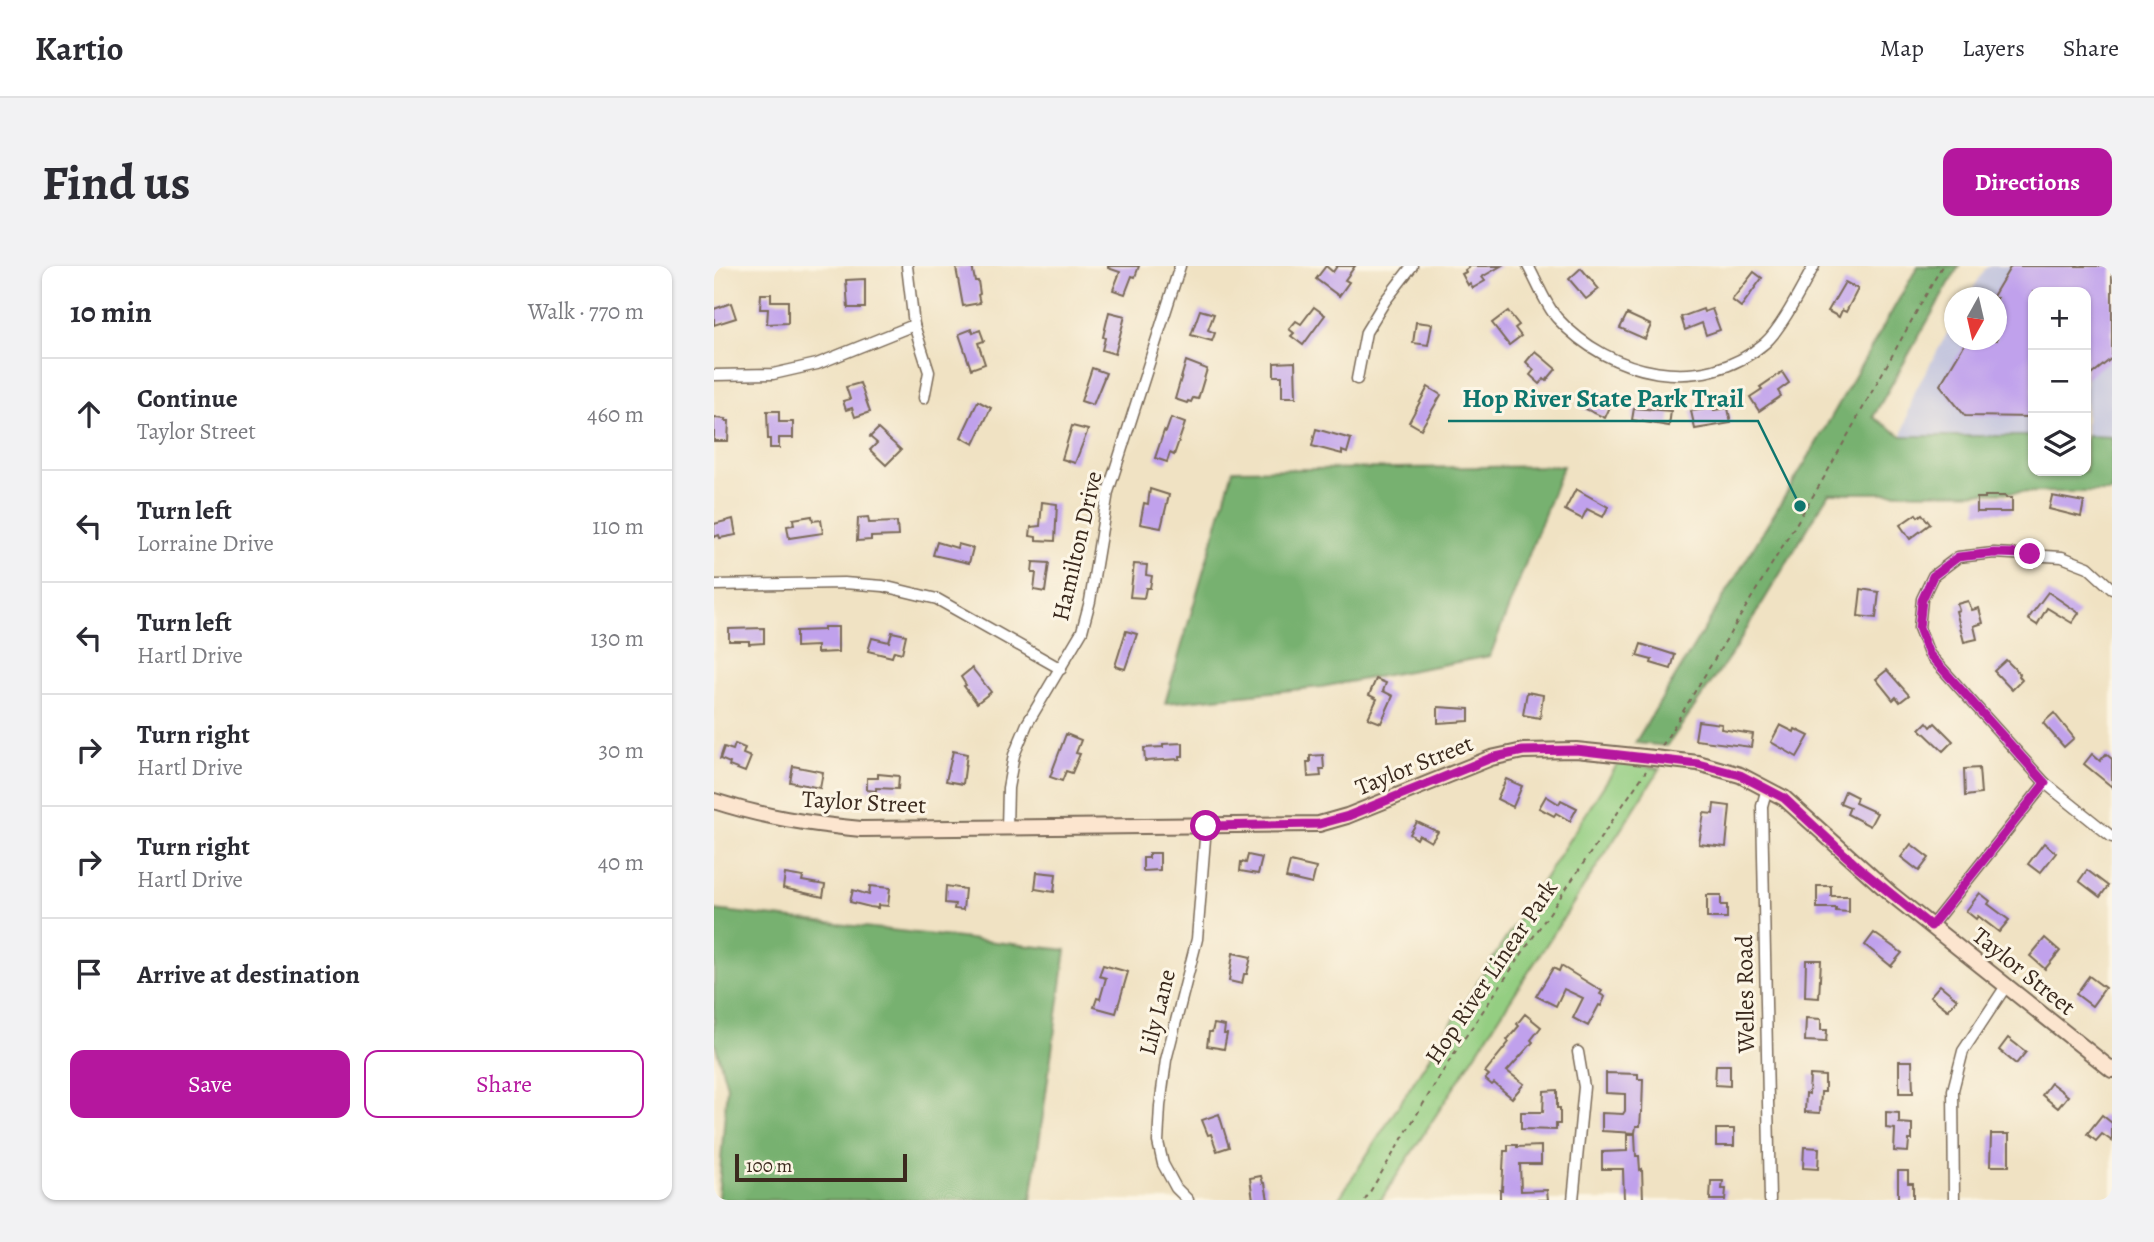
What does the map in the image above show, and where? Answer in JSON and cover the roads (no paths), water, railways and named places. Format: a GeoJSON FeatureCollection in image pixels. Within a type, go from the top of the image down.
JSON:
{"type":"FeatureCollection","features":[{"type":"Feature","properties":{"kind":"street"},"geometry":{"type":"LineString","coordinates":[[907,266],[914,325],[929,372],[924,398]]}},
{"type":"Feature","properties":{"kind":"street","name":"Hamilton Drive"},"geometry":{"type":"LineString","coordinates":[[1007,828],[1008,788],[1014,755],[1027,724],[1082,631],[1090,601],[1108,492],[1180,266]]}},
{"type":"Feature","properties":{"kind":"street"},"geometry":{"type":"LineString","coordinates":[[1357,379],[1366,332],[1385,301],[1412,266]]}},
{"type":"Feature","properties":{"kind":"street"},"geometry":{"type":"LineString","coordinates":[[1528,266],[1555,316],[1584,344],[1621,363],[1663,374],[1700,374],[1738,362],[1748,355],[1767,341],[1791,307],[1814,266]]}},
{"type":"Feature","properties":{"kind":"street"},"geometry":{"type":"LineString","coordinates":[[714,375],[773,374],[817,364],[914,325]]}},
{"type":"Feature","properties":{"kind":"street"},"geometry":{"type":"LineString","coordinates":[[2112,589],[2088,567],[2062,557],[1994,553],[1958,557],[1933,576],[1922,600],[1919,628],[1929,654],[2045,783],[2112,837]]}},
{"type":"Feature","properties":{"kind":"street"},"geometry":{"type":"LineString","coordinates":[[714,585],[844,583],[883,586],[937,599],[1060,669]]}},
{"type":"Feature","properties":{"kind":"street","name":"Taylor Street"},"geometry":{"type":"LineString","coordinates":[[714,801],[764,817],[848,828],[1319,824],[1348,816],[1491,758],[1523,751],[1576,750],[1698,764],[1740,775],[1784,798],[1858,867],[2112,1070]]}},
{"type":"Feature","properties":{"kind":"street"},"geometry":{"type":"LineString","coordinates":[[1931,926],[2045,783]]}},
{"type":"Feature","properties":{"kind":"street","name":"Welles Road"},"geometry":{"type":"LineString","coordinates":[[1767,788],[1762,806],[1770,1200]]}},
{"type":"Feature","properties":{"kind":"street","name":"Lily Lane"},"geometry":{"type":"LineString","coordinates":[[1188,1200],[1177,1188],[1163,1164],[1158,1142],[1166,1060],[1197,939],[1206,826]]}},
{"type":"Feature","properties":{"kind":"street"},"geometry":{"type":"LineString","coordinates":[[1954,1200],[1953,1090],[1963,1051],[2006,986]]}},
{"type":"Feature","properties":{"kind":"street"},"geometry":{"type":"LineString","coordinates":[[1573,1200],[1584,1087],[1578,1052]]}},
{"type":"Feature","properties":{"kind":"place","name":"Hop River State Park Trail"},"geometry":{"type":"Point","coordinates":[1800,506]}}]}
